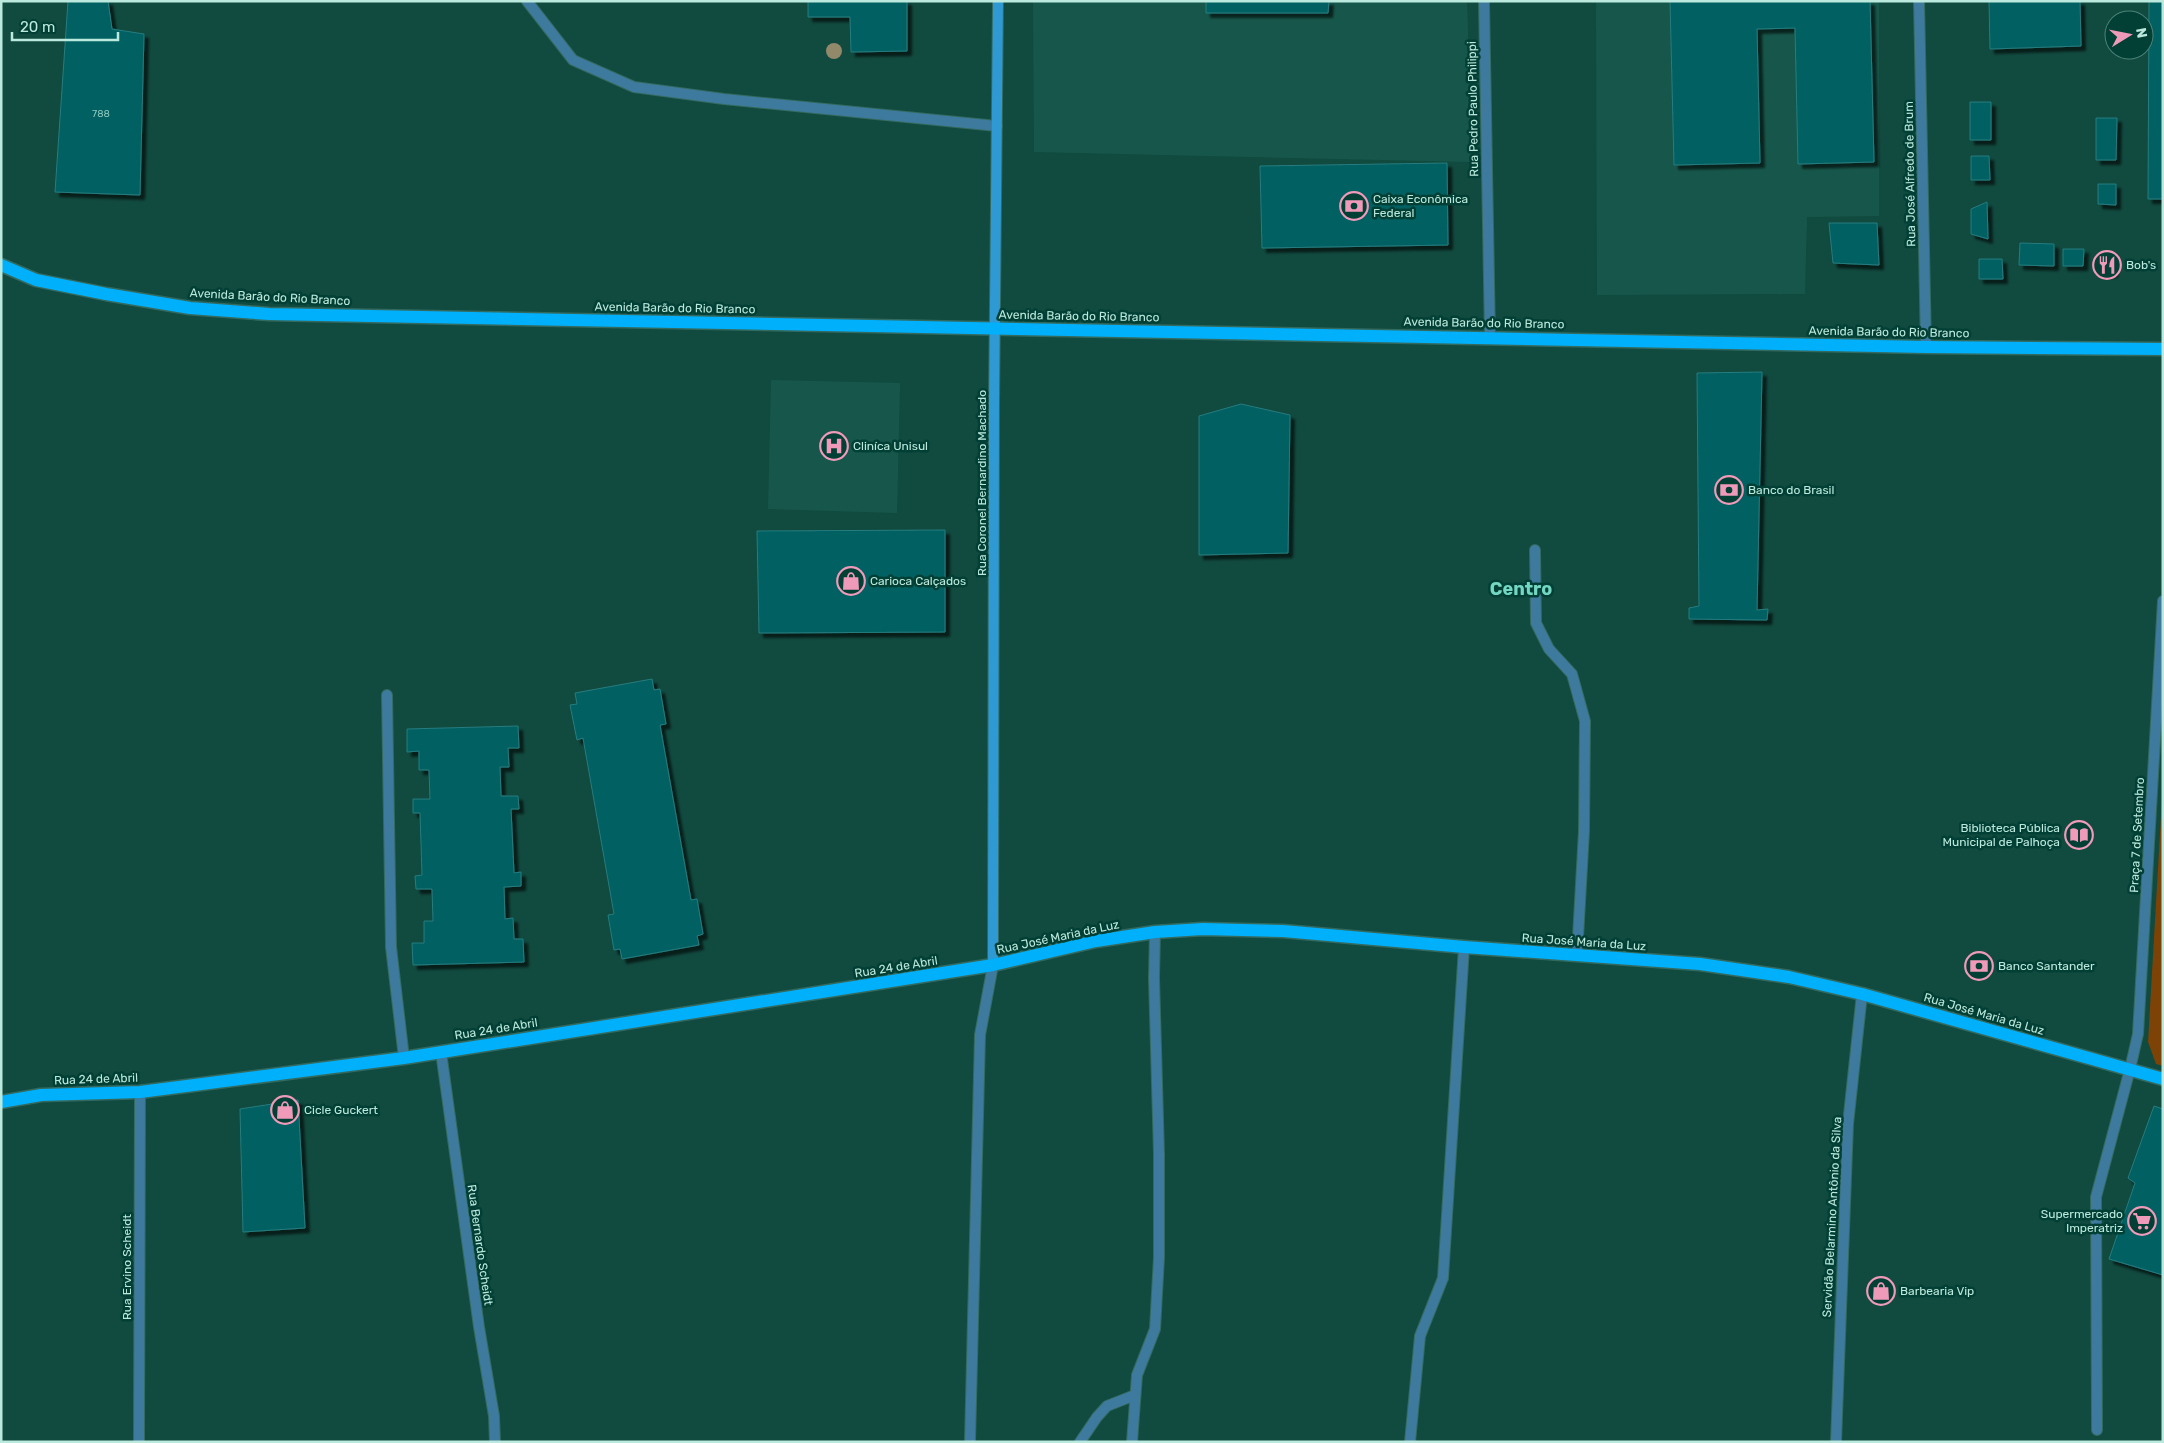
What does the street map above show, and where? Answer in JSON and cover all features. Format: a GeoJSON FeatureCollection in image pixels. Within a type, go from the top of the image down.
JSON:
{"type":"FeatureCollection","features":[{"type":"Feature","properties":{"kind":"main road","name":"Avenida Barão do Rio Branco"},"geometry":{"type":"LineString","coordinates":[[1,265],[36,280],[106,294],[190,308],[260,313],[1926,347],[2163,349]]}},
{"type":"Feature","properties":{"kind":"main road","name":"Rua José Maria da Luz"},"geometry":{"type":"LineString","coordinates":[[993,965],[1096,941],[1155,932],[1203,929],[1284,931],[1464,948],[1700,964],[1789,977],[1862,994],[2163,1079]]}},
{"type":"Feature","properties":{"kind":"main road","name":"Rua 24 de Abril"},"geometry":{"type":"LineString","coordinates":[[1,1102],[41,1095],[140,1092],[404,1058],[993,965]]}},
{"type":"Feature","properties":{"kind":"street"},"geometry":{"type":"LineString","coordinates":[[528,1],[573,60],[634,87],[744,101],[997,126]]}},
{"type":"Feature","properties":{"kind":"street","name":"Rua Coronel Bernardino Machado"},"geometry":{"type":"LineString","coordinates":[[993,965],[994,329],[998,1]]}},
{"type":"Feature","properties":{"kind":"street","name":"Rua Pedro Paulo Philippi"},"geometry":{"type":"LineString","coordinates":[[1484,1],[1490,337]]}},
{"type":"Feature","properties":{"kind":"street","name":"Rua José Alfredo de Brum"},"geometry":{"type":"LineString","coordinates":[[1919,1],[1926,347]]}},
{"type":"Feature","properties":{"kind":"street"},"geometry":{"type":"LineString","coordinates":[[1535,550],[1536,623],[1549,649],[1572,674],[1585,721],[1584,831],[1577,955]]}},
{"type":"Feature","properties":{"kind":"street","name":"Praça 7 de Setembro"},"geometry":{"type":"LineString","coordinates":[[2097,1430],[2096,1197],[2138,1034],[2163,601]]}},
{"type":"Feature","properties":{"kind":"street"},"geometry":{"type":"LineString","coordinates":[[387,695],[391,947],[404,1058]]}},
{"type":"Feature","properties":{"kind":"street"},"geometry":{"type":"LineString","coordinates":[[1132,1442],[1137,1375],[1155,1330],[1159,1257],[1159,1154],[1154,978],[1155,932]]}},
{"type":"Feature","properties":{"kind":"street"},"geometry":{"type":"LineString","coordinates":[[1410,1442],[1420,1336],[1442,1278],[1464,948]]}},
{"type":"Feature","properties":{"kind":"street"},"geometry":{"type":"LineString","coordinates":[[970,1442],[980,1036],[993,965]]}},
{"type":"Feature","properties":{"kind":"street","name":"Servidão Belarmino Antônio da Silva"},"geometry":{"type":"LineString","coordinates":[[1836,1442],[1848,1124],[1862,994]]}},
{"type":"Feature","properties":{"kind":"street","name":"Rua Bernardo Scheidt"},"geometry":{"type":"LineString","coordinates":[[441,1052],[479,1327],[494,1416],[495,1442]]}},
{"type":"Feature","properties":{"kind":"street","name":"Rua Ervino Scheidt"},"geometry":{"type":"LineString","coordinates":[[139,1442],[140,1092]]}},
{"type":"Feature","properties":{"kind":"street"},"geometry":{"type":"LineString","coordinates":[[1080,1442],[1107,1406],[1135,1395]]}},
{"type":"Feature","properties":{"kind":"shaded area"},"geometry":{"type":"Polygon","coordinates":[[[1033,1],[1467,1],[1472,162],[1034,152],[1033,1]]]}},
{"type":"Feature","properties":{"kind":"shaded area"},"geometry":{"type":"Polygon","coordinates":[[[1596,1],[1879,1],[1879,216],[1807,217],[1805,294],[1597,295],[1596,1]]]}},
{"type":"Feature","properties":{"kind":"shaded area","name":"Cliníca Unisul"},"geometry":{"type":"Polygon","coordinates":[[[771,380],[900,383],[897,513],[768,509],[771,380]]]}},
{"type":"Feature","properties":{"kind":"shaded area"},"geometry":{"type":"Polygon","coordinates":[[[2163,781],[2163,1066],[2156,1064],[2148,1042],[2163,781]]]}},
{"type":"Feature","properties":{"kind":"building"},"geometry":{"type":"Polygon","coordinates":[[[68,1],[108,1],[112,29],[144,34],[140,195],[55,192],[68,1]]]}},
{"type":"Feature","properties":{"kind":"building"},"geometry":{"type":"Polygon","coordinates":[[[808,1],[907,1],[907,51],[851,52],[850,17],[808,17],[808,1]]]}},
{"type":"Feature","properties":{"kind":"building"},"geometry":{"type":"Polygon","coordinates":[[[1206,1],[1329,1],[1328,13],[1206,13],[1206,1]]]}},
{"type":"Feature","properties":{"kind":"building"},"geometry":{"type":"Polygon","coordinates":[[[1670,1],[1870,1],[1874,162],[1798,164],[1795,28],[1757,29],[1760,163],[1674,165],[1670,1]]]}},
{"type":"Feature","properties":{"kind":"building"},"geometry":{"type":"Polygon","coordinates":[[[1989,1],[2080,1],[2081,46],[1990,49],[1989,1]]]}},
{"type":"Feature","properties":{"kind":"building"},"geometry":{"type":"Polygon","coordinates":[[[2149,1],[2163,1],[2163,199],[2148,199],[2149,60],[2154,60],[2154,10],[2149,10],[2149,1]]]}},
{"type":"Feature","properties":{"kind":"building"},"geometry":{"type":"Polygon","coordinates":[[[1970,102],[1991,102],[1991,140],[1970,140],[1970,102]]]}},
{"type":"Feature","properties":{"kind":"building"},"geometry":{"type":"Polygon","coordinates":[[[2096,118],[2117,118],[2116,160],[2096,160],[2096,118]]]}},
{"type":"Feature","properties":{"kind":"building"},"geometry":{"type":"Polygon","coordinates":[[[1971,156],[1989,156],[1990,180],[1971,180],[1971,156]]]}},
{"type":"Feature","properties":{"kind":"building","name":"Caixa Econômica Federal"},"geometry":{"type":"Polygon","coordinates":[[[1447,163],[1448,245],[1262,248],[1260,166],[1447,163]]]}},
{"type":"Feature","properties":{"kind":"building"},"geometry":{"type":"Polygon","coordinates":[[[2098,184],[2116,184],[2116,205],[2098,204],[2098,184]]]}},
{"type":"Feature","properties":{"kind":"building"},"geometry":{"type":"Polygon","coordinates":[[[1987,202],[1988,239],[1971,234],[1971,209],[1987,202]]]}},
{"type":"Feature","properties":{"kind":"building"},"geometry":{"type":"Polygon","coordinates":[[[1829,223],[1877,223],[1879,265],[1833,263],[1829,223]]]}},
{"type":"Feature","properties":{"kind":"building"},"geometry":{"type":"Polygon","coordinates":[[[2020,243],[2054,244],[2054,266],[2019,265],[2020,243]]]}},
{"type":"Feature","properties":{"kind":"building"},"geometry":{"type":"Polygon","coordinates":[[[2063,249],[2084,249],[2083,266],[2063,266],[2063,249]]]}},
{"type":"Feature","properties":{"kind":"building","name":"Bob's"},"geometry":{"type":"Polygon","coordinates":[[[2101,257],[2114,258],[2113,273],[2100,273],[2101,257]]]}},
{"type":"Feature","properties":{"kind":"building"},"geometry":{"type":"Polygon","coordinates":[[[1979,259],[2002,259],[2003,279],[1979,279],[1979,259]]]}},
{"type":"Feature","properties":{"kind":"building","name":"Banco do Brasil"},"geometry":{"type":"Polygon","coordinates":[[[1762,372],[1757,610],[1768,609],[1767,620],[1689,619],[1689,608],[1699,606],[1697,373],[1762,372]]]}},
{"type":"Feature","properties":{"kind":"building"},"geometry":{"type":"Polygon","coordinates":[[[1241,404],[1290,415],[1288,553],[1199,555],[1199,416],[1241,404]]]}},
{"type":"Feature","properties":{"kind":"building","name":"Carioca Calçados"},"geometry":{"type":"Polygon","coordinates":[[[945,530],[945,632],[759,633],[757,531],[945,530]]]}},
{"type":"Feature","properties":{"kind":"building"},"geometry":{"type":"Polygon","coordinates":[[[652,679],[654,690],[660,689],[666,724],[660,725],[691,900],[697,899],[703,934],[697,936],[699,945],[622,959],[620,949],[614,950],[608,915],[614,914],[583,738],[577,740],[570,705],[577,704],[575,693],[652,679]]]}},
{"type":"Feature","properties":{"kind":"building"},"geometry":{"type":"Polygon","coordinates":[[[518,726],[519,748],[508,748],[509,767],[500,767],[501,796],[518,796],[519,809],[511,809],[514,873],[521,872],[521,886],[504,887],[505,919],[513,918],[514,939],[523,939],[524,962],[413,965],[412,943],[424,943],[424,921],[433,921],[432,889],[416,889],[415,876],[422,875],[420,813],[413,813],[413,799],[430,799],[429,770],[419,770],[419,751],[407,752],[407,729],[518,726]]]}},
{"type":"Feature","properties":{"kind":"building"},"geometry":{"type":"Polygon","coordinates":[[[298,1100],[305,1228],[243,1232],[240,1109],[298,1100]]]}},
{"type":"Feature","properties":{"kind":"building","name":"Supermercado Imperatriz"},"geometry":{"type":"Polygon","coordinates":[[[2154,1106],[2163,1109],[2163,1275],[2109,1259],[2135,1183],[2128,1178],[2154,1106]]]}},
{"type":"Feature","properties":{"kind":"place","name":"Caixa Econômica Federal"},"geometry":{"type":"Point","coordinates":[1354,206]}},
{"type":"Feature","properties":{"kind":"place","name":"Bob's"},"geometry":{"type":"Point","coordinates":[2107,265]}},
{"type":"Feature","properties":{"kind":"place","name":"Cliníca Unisul"},"geometry":{"type":"Point","coordinates":[834,446]}},
{"type":"Feature","properties":{"kind":"place","name":"Banco do Brasil"},"geometry":{"type":"Point","coordinates":[1729,490]}},
{"type":"Feature","properties":{"kind":"place","name":"Carioca Calçados"},"geometry":{"type":"Point","coordinates":[851,581]}},
{"type":"Feature","properties":{"kind":"place","name":"Biblioteca Pública Municipal de Palhoça"},"geometry":{"type":"Point","coordinates":[2079,835]}},
{"type":"Feature","properties":{"kind":"place","name":"Banco Santander"},"geometry":{"type":"Point","coordinates":[1979,966]}},
{"type":"Feature","properties":{"kind":"place","name":"Cicle Guckert"},"geometry":{"type":"Point","coordinates":[285,1110]}},
{"type":"Feature","properties":{"kind":"place","name":"Supermercado Imperatriz"},"geometry":{"type":"Point","coordinates":[2142,1221]}},
{"type":"Feature","properties":{"kind":"place","name":"Barbearia Vip"},"geometry":{"type":"Point","coordinates":[1881,1291]}},
{"type":"Feature","properties":{"kind":"district","name":"Centro"},"geometry":{"type":"Point","coordinates":[1521,589]}}]}
